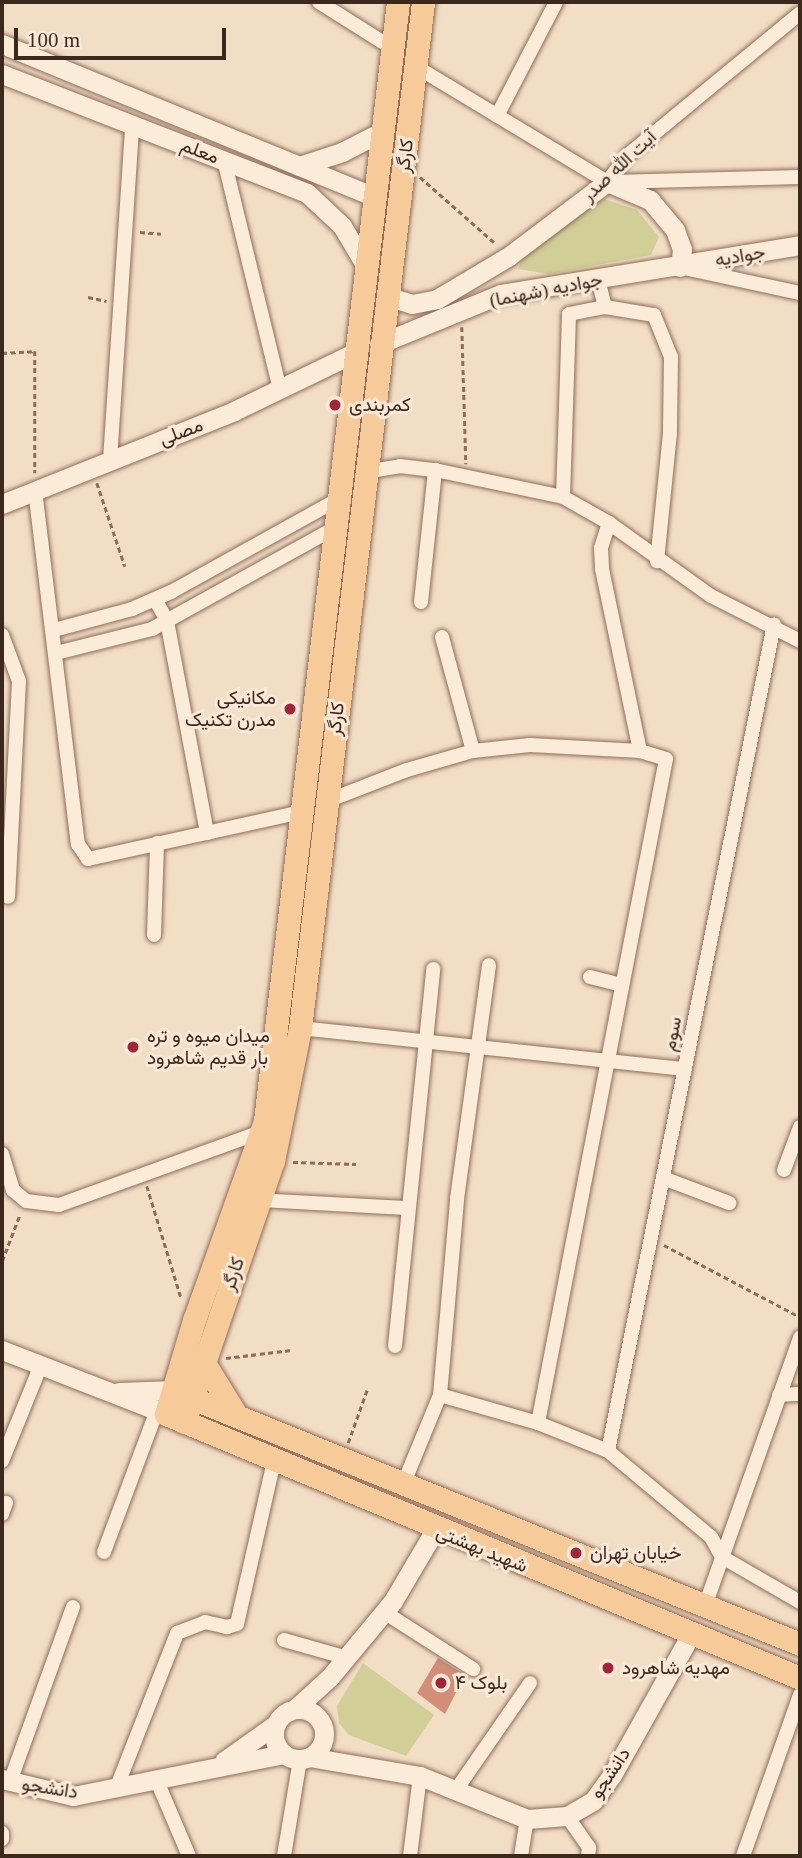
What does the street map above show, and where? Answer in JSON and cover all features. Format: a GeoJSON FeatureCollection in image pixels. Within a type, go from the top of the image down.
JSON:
{"type":"FeatureCollection","features":[{"type":"Feature","properties":{"kind":"main road","name":"کارگر"},"geometry":{"type":"LineString","coordinates":[[183,1394],[191,1329],[261,1132],[398,2]]}},
{"type":"Feature","properties":{"kind":"main road","name":"کارگر"},"geometry":{"type":"LineString","coordinates":[[169,1415],[204,1361],[272,1161],[300,1028],[379,344],[399,206],[422,2]]}},
{"type":"Feature","properties":{"kind":"main road"},"geometry":{"type":"LineString","coordinates":[[375,197],[399,206]]}},
{"type":"Feature","properties":{"kind":"main road"},"geometry":{"type":"LineString","coordinates":[[356,352],[379,344]]}},
{"type":"Feature","properties":{"kind":"main road"},"geometry":{"type":"LineString","coordinates":[[204,1361],[235,1413]]}},
{"type":"Feature","properties":{"kind":"main road","name":"شهید بهشتی"},"geometry":{"type":"LineString","coordinates":[[183,1394],[405,1480],[800,1644]]}},
{"type":"Feature","properties":{"kind":"main road","name":"شهید بهشتی"},"geometry":{"type":"LineString","coordinates":[[169,1415],[435,1530],[800,1678]]}},
{"type":"Feature","properties":{"kind":"street"},"geometry":{"type":"LineString","coordinates":[[319,2],[392,48]]}},
{"type":"Feature","properties":{"kind":"street"},"geometry":{"type":"LineString","coordinates":[[497,116],[556,2]]}},
{"type":"Feature","properties":{"kind":"street","name":"آیت الله صدر"},"geometry":{"type":"LineString","coordinates":[[386,296],[412,304],[438,299],[509,256],[607,182],[628,155],[800,13]]}},
{"type":"Feature","properties":{"kind":"street","name":"معلم"},"geometry":{"type":"LineString","coordinates":[[2,44],[375,197]]}},
{"type":"Feature","properties":{"kind":"street"},"geometry":{"type":"LineString","coordinates":[[415,66],[607,182],[650,200],[675,230],[682,249],[680,267],[800,293]]}},
{"type":"Feature","properties":{"kind":"street","name":"معلم"},"geometry":{"type":"LineString","coordinates":[[2,74],[307,192],[342,226],[367,268]]}},
{"type":"Feature","properties":{"kind":"street"},"geometry":{"type":"LineString","coordinates":[[101,463],[120,304],[132,124]]}},
{"type":"Feature","properties":{"kind":"street"},"geometry":{"type":"LineString","coordinates":[[299,166],[342,152],[383,131]]}},
{"type":"Feature","properties":{"kind":"street"},"geometry":{"type":"LineString","coordinates":[[224,160],[280,389]]}},
{"type":"Feature","properties":{"kind":"street"},"geometry":{"type":"LineString","coordinates":[[607,182],[800,177]]}},
{"type":"Feature","properties":{"kind":"street","name":"جوادیه"},"geometry":{"type":"LineString","coordinates":[[680,267],[800,245]]}},
{"type":"Feature","properties":{"kind":"street","name":"جوادیه (شهنما)"},"geometry":{"type":"LineString","coordinates":[[379,344],[501,294],[680,267]]}},
{"type":"Feature","properties":{"kind":"street"},"geometry":{"type":"LineString","coordinates":[[598,279],[605,307]]}},
{"type":"Feature","properties":{"kind":"street"},"geometry":{"type":"LineString","coordinates":[[563,497],[569,314],[605,307],[654,315],[671,357],[670,433],[657,561]]}},
{"type":"Feature","properties":{"kind":"street","name":"مصلی"},"geometry":{"type":"LineString","coordinates":[[2,504],[280,389],[356,352]]}},
{"type":"Feature","properties":{"kind":"street"},"geometry":{"type":"LineString","coordinates":[[364,472],[400,466],[435,470],[466,474],[563,497],[609,523],[657,561],[711,596],[774,625],[800,641]]}},
{"type":"Feature","properties":{"kind":"street"},"geometry":{"type":"LineString","coordinates":[[421,602],[435,470]]}},
{"type":"Feature","properties":{"kind":"street"},"geometry":{"type":"LineString","coordinates":[[35,490],[78,844],[88,859],[301,812]]}},
{"type":"Feature","properties":{"kind":"street"},"geometry":{"type":"LineString","coordinates":[[54,630],[155,599],[339,499]]}},
{"type":"Feature","properties":{"kind":"street"},"geometry":{"type":"LineString","coordinates":[[609,523],[601,548],[602,569],[640,751]]}},
{"type":"Feature","properties":{"kind":"street"},"geometry":{"type":"LineString","coordinates":[[56,653],[152,629],[335,528]]}},
{"type":"Feature","properties":{"kind":"street"},"geometry":{"type":"LineString","coordinates":[[155,599],[167,621],[207,833]]}},
{"type":"Feature","properties":{"kind":"street","name":"سوم"},"geometry":{"type":"LineString","coordinates":[[608,1451],[774,625]]}},
{"type":"Feature","properties":{"kind":"street"},"geometry":{"type":"LineString","coordinates":[[2,635],[19,681],[5,868],[8,897]]}},
{"type":"Feature","properties":{"kind":"street"},"geometry":{"type":"LineString","coordinates":[[442,637],[473,751]]}},
{"type":"Feature","properties":{"kind":"street"},"geometry":{"type":"LineString","coordinates":[[327,801],[407,770],[473,751],[530,745],[640,751],[666,759],[538,1423]]}},
{"type":"Feature","properties":{"kind":"street"},"geometry":{"type":"LineString","coordinates":[[154,936],[157,844]]}},
{"type":"Feature","properties":{"kind":"street"},"geometry":{"type":"LineString","coordinates":[[405,1480],[440,1395],[457,1199],[489,965]]}},
{"type":"Feature","properties":{"kind":"street"},"geometry":{"type":"LineString","coordinates":[[395,1346],[423,1041],[433,969]]}},
{"type":"Feature","properties":{"kind":"street"},"geometry":{"type":"LineString","coordinates":[[590,977],[622,985]]}},
{"type":"Feature","properties":{"kind":"street"},"geometry":{"type":"LineString","coordinates":[[300,1028],[685,1069]]}},
{"type":"Feature","properties":{"kind":"street"},"geometry":{"type":"LineString","coordinates":[[785,1170],[800,1127]]}},
{"type":"Feature","properties":{"kind":"street"},"geometry":{"type":"LineString","coordinates":[[2,1154],[13,1190],[26,1201],[59,1205],[261,1132]]}},
{"type":"Feature","properties":{"kind":"street"},"geometry":{"type":"LineString","coordinates":[[663,1178],[729,1203]]}},
{"type":"Feature","properties":{"kind":"street"},"geometry":{"type":"LineString","coordinates":[[258,1200],[408,1208]]}},
{"type":"Feature","properties":{"kind":"street"},"geometry":{"type":"LineString","coordinates":[[705,1606],[800,1337]]}},
{"type":"Feature","properties":{"kind":"street"},"geometry":{"type":"LineString","coordinates":[[2,1350],[169,1415],[104,1552]]}},
{"type":"Feature","properties":{"kind":"street"},"geometry":{"type":"LineString","coordinates":[[2,1461],[41,1365]]}},
{"type":"Feature","properties":{"kind":"street"},"geometry":{"type":"LineString","coordinates":[[111,1393],[183,1394]]}},
{"type":"Feature","properties":{"kind":"street"},"geometry":{"type":"LineString","coordinates":[[779,1395],[800,1394]]}},
{"type":"Feature","properties":{"kind":"street"},"geometry":{"type":"LineString","coordinates":[[440,1395],[538,1423],[608,1451],[711,1537],[722,1557],[800,1602]]}},
{"type":"Feature","properties":{"kind":"street"},"geometry":{"type":"LineString","coordinates":[[116,1789],[177,1633],[205,1622],[227,1627],[237,1624],[274,1461]]}},
{"type":"Feature","properties":{"kind":"street"},"geometry":{"type":"LineString","coordinates":[[298,1756],[276,1742],[276,1724],[331,1677],[347,1658],[384,1612],[435,1530]]}},
{"type":"Feature","properties":{"kind":"street"},"geometry":{"type":"LineString","coordinates":[[6,1780],[73,1607]]}},
{"type":"Feature","properties":{"kind":"street"},"geometry":{"type":"LineString","coordinates":[[384,1612],[474,1670]]}},
{"type":"Feature","properties":{"kind":"street","name":"دانشجو"},"geometry":{"type":"LineString","coordinates":[[6,1780],[74,1796],[157,1781],[220,1764],[298,1756],[353,1762],[419,1776],[527,1818],[567,1816],[593,1801],[612,1775],[691,1634]]}},
{"type":"Feature","properties":{"kind":"street"},"geometry":{"type":"LineString","coordinates":[[284,1640],[347,1658]]}},
{"type":"Feature","properties":{"kind":"street"},"geometry":{"type":"LineString","coordinates":[[284,1856],[298,1756],[324,1737],[317,1716],[331,1677]]}},
{"type":"Feature","properties":{"kind":"street"},"geometry":{"type":"LineString","coordinates":[[456,1790],[530,1683]]}},
{"type":"Feature","properties":{"kind":"street"},"geometry":{"type":"LineString","coordinates":[[743,1856],[800,1695]]}},
{"type":"Feature","properties":{"kind":"street"},"geometry":{"type":"LineString","coordinates":[[296,1709],[317,1716]]}},
{"type":"Feature","properties":{"kind":"street","name":"دانشجو"},"geometry":{"type":"LineString","coordinates":[[220,1764],[276,1724]]}},
{"type":"Feature","properties":{"kind":"street","name":"دانشجو"},"geometry":{"type":"LineString","coordinates":[[324,1737],[353,1762]]}},
{"type":"Feature","properties":{"kind":"street"},"geometry":{"type":"LineString","coordinates":[[410,1856],[419,1776]]}},
{"type":"Feature","properties":{"kind":"street"},"geometry":{"type":"LineString","coordinates":[[157,1781],[189,1856]]}},
{"type":"Feature","properties":{"kind":"street"},"geometry":{"type":"LineString","coordinates":[[567,1816],[589,1848],[588,1856]]}},
{"type":"Feature","properties":{"kind":"street"},"geometry":{"type":"LineString","coordinates":[[521,1856],[527,1818]]}},
{"type":"Feature","properties":{"kind":"street"},"geometry":{"type":"LineString","coordinates":[[2,1833],[2,1839]]}},
{"type":"Feature","properties":{"kind":"path"},"geometry":{"type":"LineString","coordinates":[[404,163],[509,256]]}},
{"type":"Feature","properties":{"kind":"path"},"geometry":{"type":"LineString","coordinates":[[125,231],[161,234]]}},
{"type":"Feature","properties":{"kind":"path"},"geometry":{"type":"LineString","coordinates":[[88,297],[120,304]]}},
{"type":"Feature","properties":{"kind":"path"},"geometry":{"type":"LineString","coordinates":[[462,310],[466,474]]}},
{"type":"Feature","properties":{"kind":"path"},"geometry":{"type":"LineString","coordinates":[[2,352],[35,351],[35,490]]}},
{"type":"Feature","properties":{"kind":"path"},"geometry":{"type":"LineString","coordinates":[[101,463],[125,566]]}},
{"type":"Feature","properties":{"kind":"path"},"geometry":{"type":"LineString","coordinates":[[272,1161],[356,1164]]}},
{"type":"Feature","properties":{"kind":"path"},"geometry":{"type":"LineString","coordinates":[[144,1176],[191,1329]]}},
{"type":"Feature","properties":{"kind":"path"},"geometry":{"type":"LineString","coordinates":[[2,1261],[26,1201]]}},
{"type":"Feature","properties":{"kind":"path"},"geometry":{"type":"LineString","coordinates":[[651,1238],[800,1317]]}},
{"type":"Feature","properties":{"kind":"path"},"geometry":{"type":"LineString","coordinates":[[204,1361],[292,1350]]}},
{"type":"Feature","properties":{"kind":"path"},"geometry":{"type":"LineString","coordinates":[[343,1456],[368,1390]]}},
{"type":"Feature","properties":{"kind":"shaded area"},"geometry":{"type":"Polygon","coordinates":[[[604,199],[637,210],[659,237],[651,255],[549,274],[518,269],[525,253],[604,199]]]}},
{"type":"Feature","properties":{"kind":"shaded area"},"geometry":{"type":"Polygon","coordinates":[[[363,1663],[434,1715],[406,1756],[349,1735],[339,1723],[337,1706],[363,1663]]]}},
{"type":"Feature","properties":{"kind":"building","name":"بلوک ۴"},"geometry":{"type":"Polygon","coordinates":[[[438,1658],[465,1675],[445,1714],[417,1693],[438,1658]]]}},
{"type":"Feature","properties":{"kind":"place","name":"کمربندی"},"geometry":{"type":"Point","coordinates":[335,405]}},
{"type":"Feature","properties":{"kind":"place","name":"مکانیکی مدرن تکنیک"},"geometry":{"type":"Point","coordinates":[290,709]}},
{"type":"Feature","properties":{"kind":"place","name":"میدان میوه و تره بار قدیم شاهرود"},"geometry":{"type":"Point","coordinates":[133,1047]}},
{"type":"Feature","properties":{"kind":"place","name":"خیابان تهران"},"geometry":{"type":"Point","coordinates":[576,1553]}},
{"type":"Feature","properties":{"kind":"place","name":"مهدیه شاهرود"},"geometry":{"type":"Point","coordinates":[608,1668]}},
{"type":"Feature","properties":{"kind":"place","name":"بلوک ۴"},"geometry":{"type":"Point","coordinates":[441,1683]}}]}
